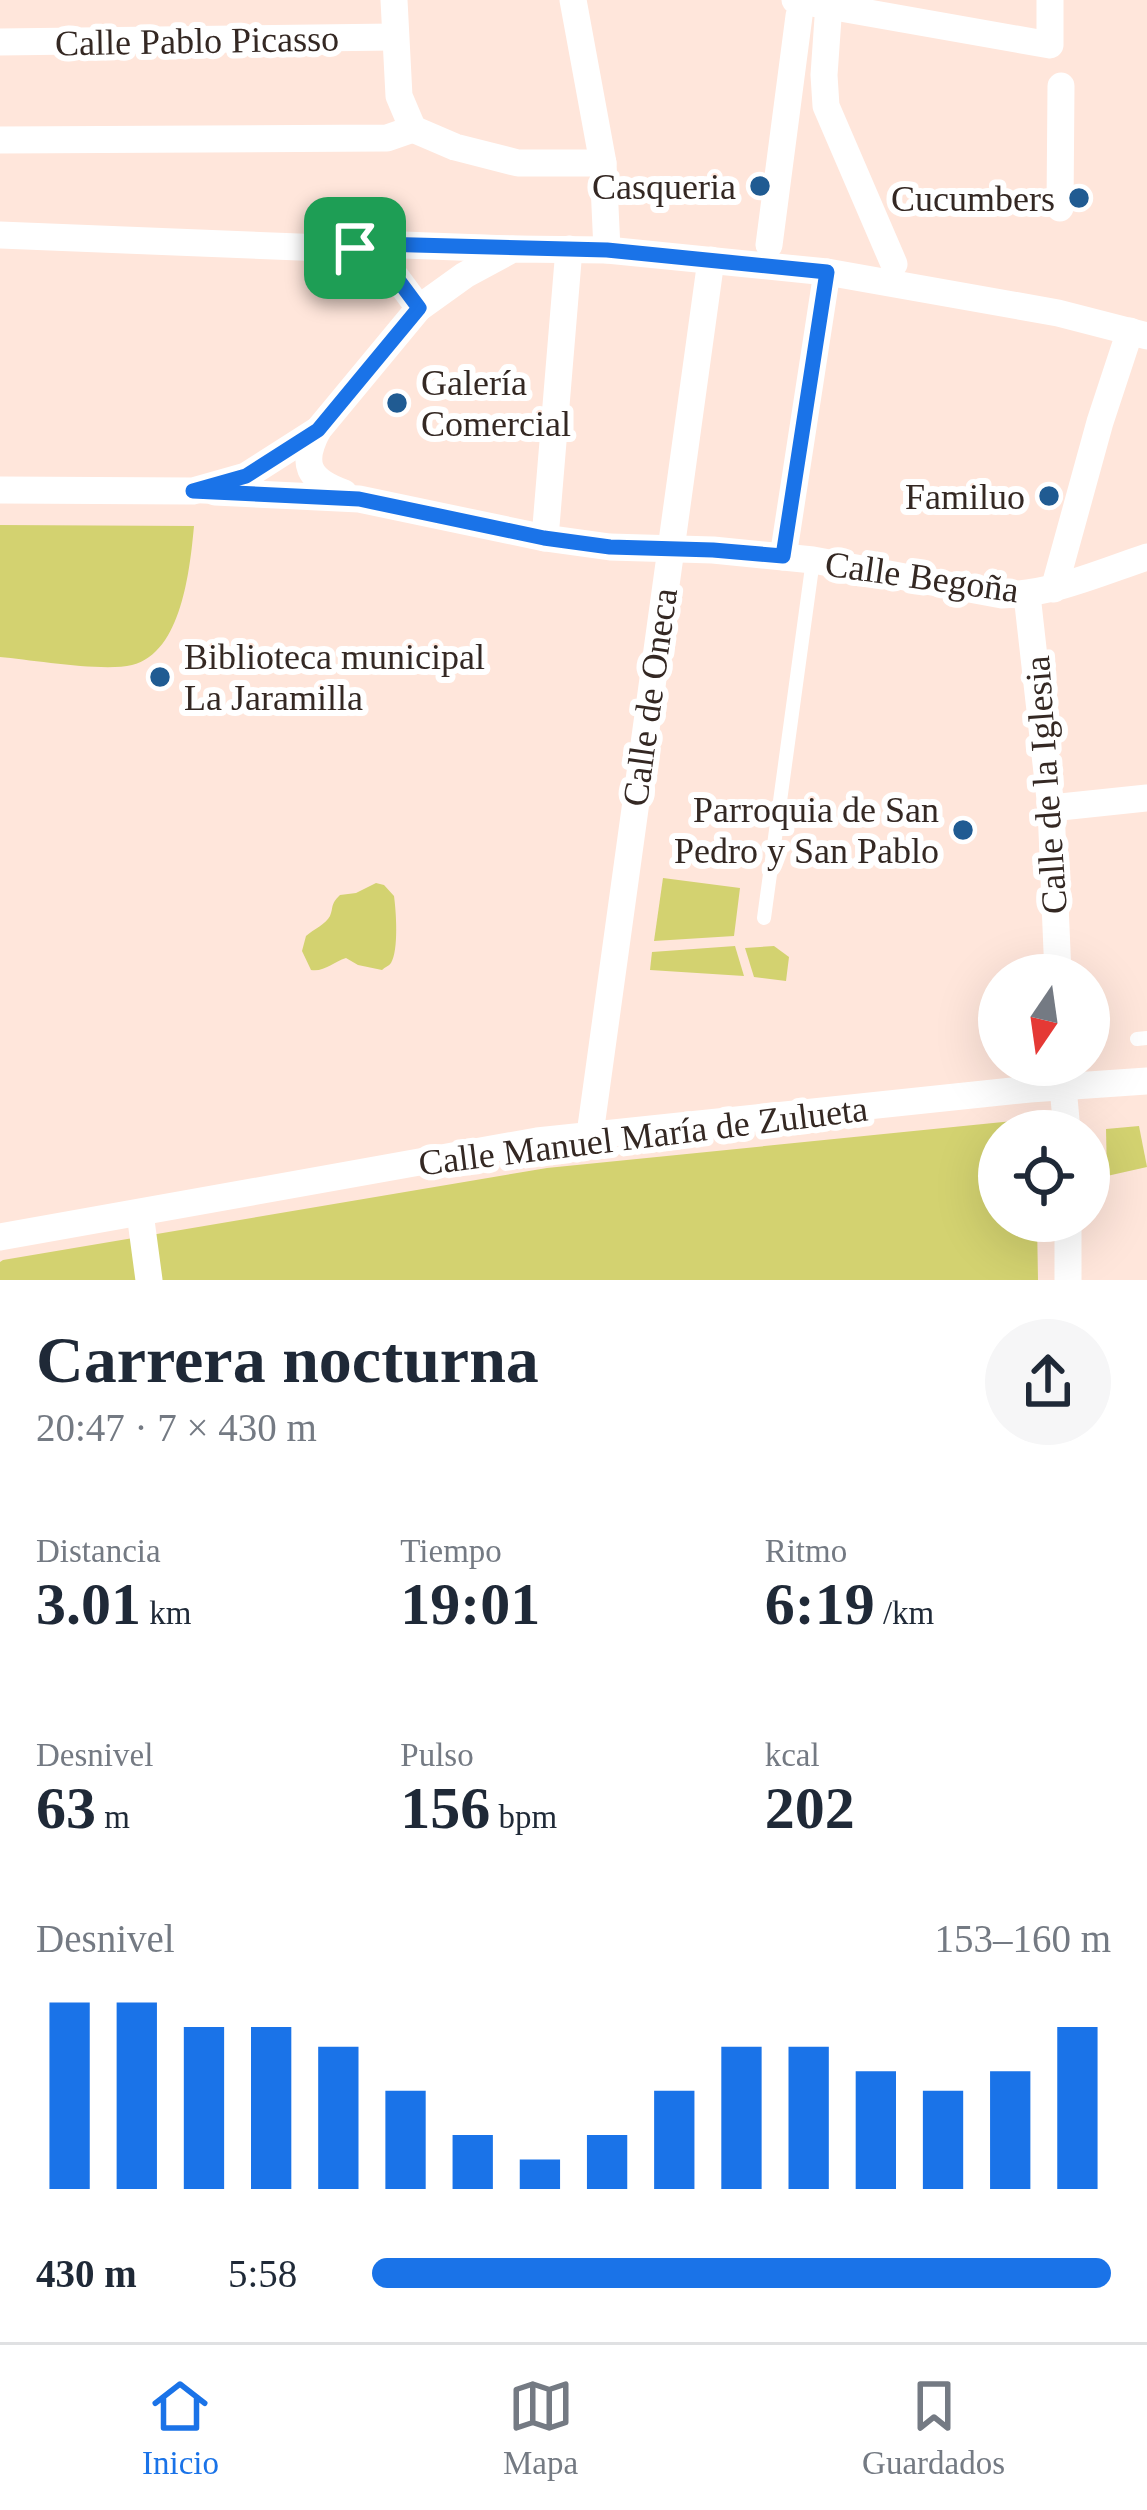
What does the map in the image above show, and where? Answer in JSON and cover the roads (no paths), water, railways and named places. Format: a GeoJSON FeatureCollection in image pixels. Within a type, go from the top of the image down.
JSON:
{"type":"FeatureCollection","features":[{"type":"Feature","properties":{"kind":"street"},"geometry":{"type":"LineString","coordinates":[[394,0],[399,96],[413,129]]}},
{"type":"Feature","properties":{"kind":"street"},"geometry":{"type":"LineString","coordinates":[[573,0],[603,163],[607,250]]}},
{"type":"Feature","properties":{"kind":"street"},"geometry":{"type":"LineString","coordinates":[[769,245],[796,8],[1050,45],[1050,0]]}},
{"type":"Feature","properties":{"kind":"street"},"geometry":{"type":"LineString","coordinates":[[828,17],[826,106],[893,264]]}},
{"type":"Feature","properties":{"kind":"street","name":"Calle Pablo Picasso"},"geometry":{"type":"LineString","coordinates":[[0,43],[394,37]]}},
{"type":"Feature","properties":{"kind":"street"},"geometry":{"type":"LineString","coordinates":[[1060,208],[1061,86]]}},
{"type":"Feature","properties":{"kind":"street"},"geometry":{"type":"LineString","coordinates":[[0,140],[387,138],[413,129],[455,147],[518,163],[603,163]]}},
{"type":"Feature","properties":{"kind":"street"},"geometry":{"type":"LineString","coordinates":[[0,236],[355,248],[377,244],[607,250],[827,272],[1058,313],[1138,334]]}},
{"type":"Feature","properties":{"kind":"street"},"geometry":{"type":"LineString","coordinates":[[355,248],[396,277],[419,308]]}},
{"type":"Feature","properties":{"kind":"street"},"geometry":{"type":"LineString","coordinates":[[359,499],[314,476],[308,448],[318,430],[419,308],[513,249]]}},
{"type":"Feature","properties":{"kind":"street"},"geometry":{"type":"LineString","coordinates":[[544,538],[569,249]]}},
{"type":"Feature","properties":{"kind":"street","name":"Calle de Oneca"},"geometry":{"type":"LineString","coordinates":[[590,1134],[711,260]]}},
{"type":"Feature","properties":{"kind":"street"},"geometry":{"type":"LineString","coordinates":[[783,556],[827,272]]}},
{"type":"Feature","properties":{"kind":"street","name":"Calle de la Iglesia"},"geometry":{"type":"LineString","coordinates":[[1057,954],[1040,592],[1100,422],[1138,334]]}},
{"type":"Feature","properties":{"kind":"street"},"geometry":{"type":"LineString","coordinates":[[0,490],[193,491],[246,476],[318,430]]}},
{"type":"Feature","properties":{"kind":"street","name":"Calle Begoña"},"geometry":{"type":"LineString","coordinates":[[193,491],[359,499],[544,538],[610,547],[783,556],[1002,595],[1040,592],[1147,556]]}},
{"type":"Feature","properties":{"kind":"street"},"geometry":{"type":"LineString","coordinates":[[1051,808],[1147,798]]}},
{"type":"Feature","properties":{"kind":"street","name":"Calle Manuel María de Zulueta"},"geometry":{"type":"LineString","coordinates":[[1110,1079],[1147,1081]]}},
{"type":"Feature","properties":{"kind":"street","name":"Calle Manuel María de Zulueta"},"geometry":{"type":"LineString","coordinates":[[0,1237],[537,1141],[981,1086]]}},
{"type":"Feature","properties":{"kind":"street"},"geometry":{"type":"LineString","coordinates":[[140,1214],[149,1280]]}},
{"type":"Feature","properties":{"kind":"street"},"geometry":{"type":"LineString","coordinates":[[1068,1242],[1068,1280]]}},
{"type":"Feature","properties":{"kind":"lane"},"geometry":{"type":"LineString","coordinates":[[764,918],[813,560]]}},
{"type":"Feature","properties":{"kind":"place","name":"Casqueria"},"geometry":{"type":"Point","coordinates":[760,186]}},
{"type":"Feature","properties":{"kind":"place","name":"Cucumbers"},"geometry":{"type":"Point","coordinates":[1079,198]}},
{"type":"Feature","properties":{"kind":"place","name":"Galería Comercial"},"geometry":{"type":"Point","coordinates":[397,403]}},
{"type":"Feature","properties":{"kind":"place","name":"Familuo"},"geometry":{"type":"Point","coordinates":[1049,496]}},
{"type":"Feature","properties":{"kind":"place","name":"Biblioteca municipal La Jaramilla"},"geometry":{"type":"Point","coordinates":[160,677]}},
{"type":"Feature","properties":{"kind":"place","name":"Parroquia de San Pedro y San Pablo"},"geometry":{"type":"Point","coordinates":[963,830]}}]}
